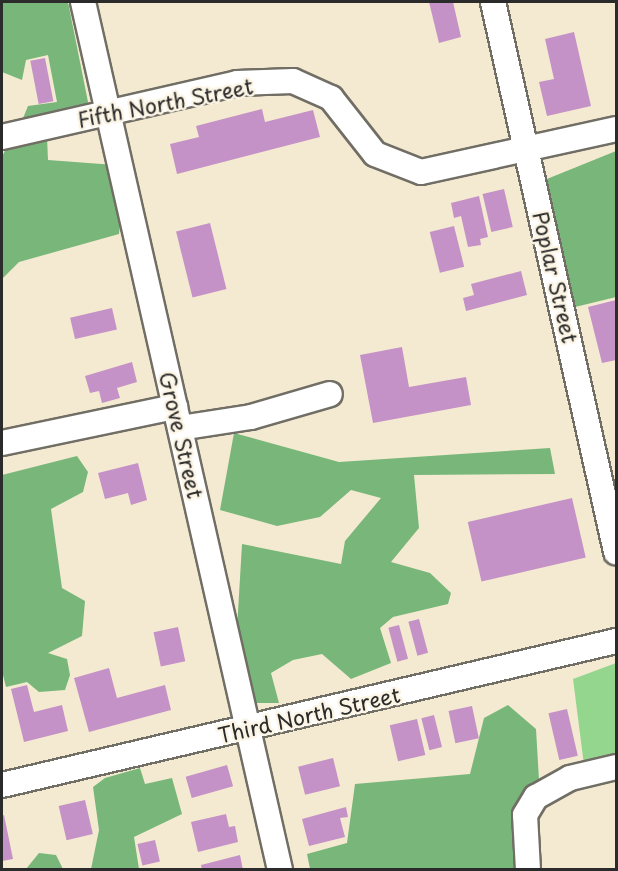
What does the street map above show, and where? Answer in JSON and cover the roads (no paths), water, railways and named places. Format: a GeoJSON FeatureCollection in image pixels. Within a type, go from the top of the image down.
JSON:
{"type":"FeatureCollection","features":[{"type":"Feature","properties":{"kind":"street","name":"Grove Street"},"geometry":{"type":"LineString","coordinates":[[83,2],[280,870]]}},
{"type":"Feature","properties":{"kind":"street","name":"Poplar Street"},"geometry":{"type":"LineString","coordinates":[[493,2],[527,148],[607,454],[616,552]]}},
{"type":"Feature","properties":{"kind":"street","name":"Fifth North Street"},"geometry":{"type":"LineString","coordinates":[[2,137],[237,83],[292,81],[331,98],[375,154],[421,172],[616,129]]}},
{"type":"Feature","properties":{"kind":"street"},"geometry":{"type":"LineString","coordinates":[[2,443],[178,417],[251,417],[330,394]]}},
{"type":"Feature","properties":{"kind":"street","name":"Third North Street"},"geometry":{"type":"LineString","coordinates":[[2,785],[616,641]]}},
{"type":"Feature","properties":{"kind":"street"},"geometry":{"type":"LineString","coordinates":[[528,870],[525,816],[536,797],[570,778],[616,767]]}}]}
